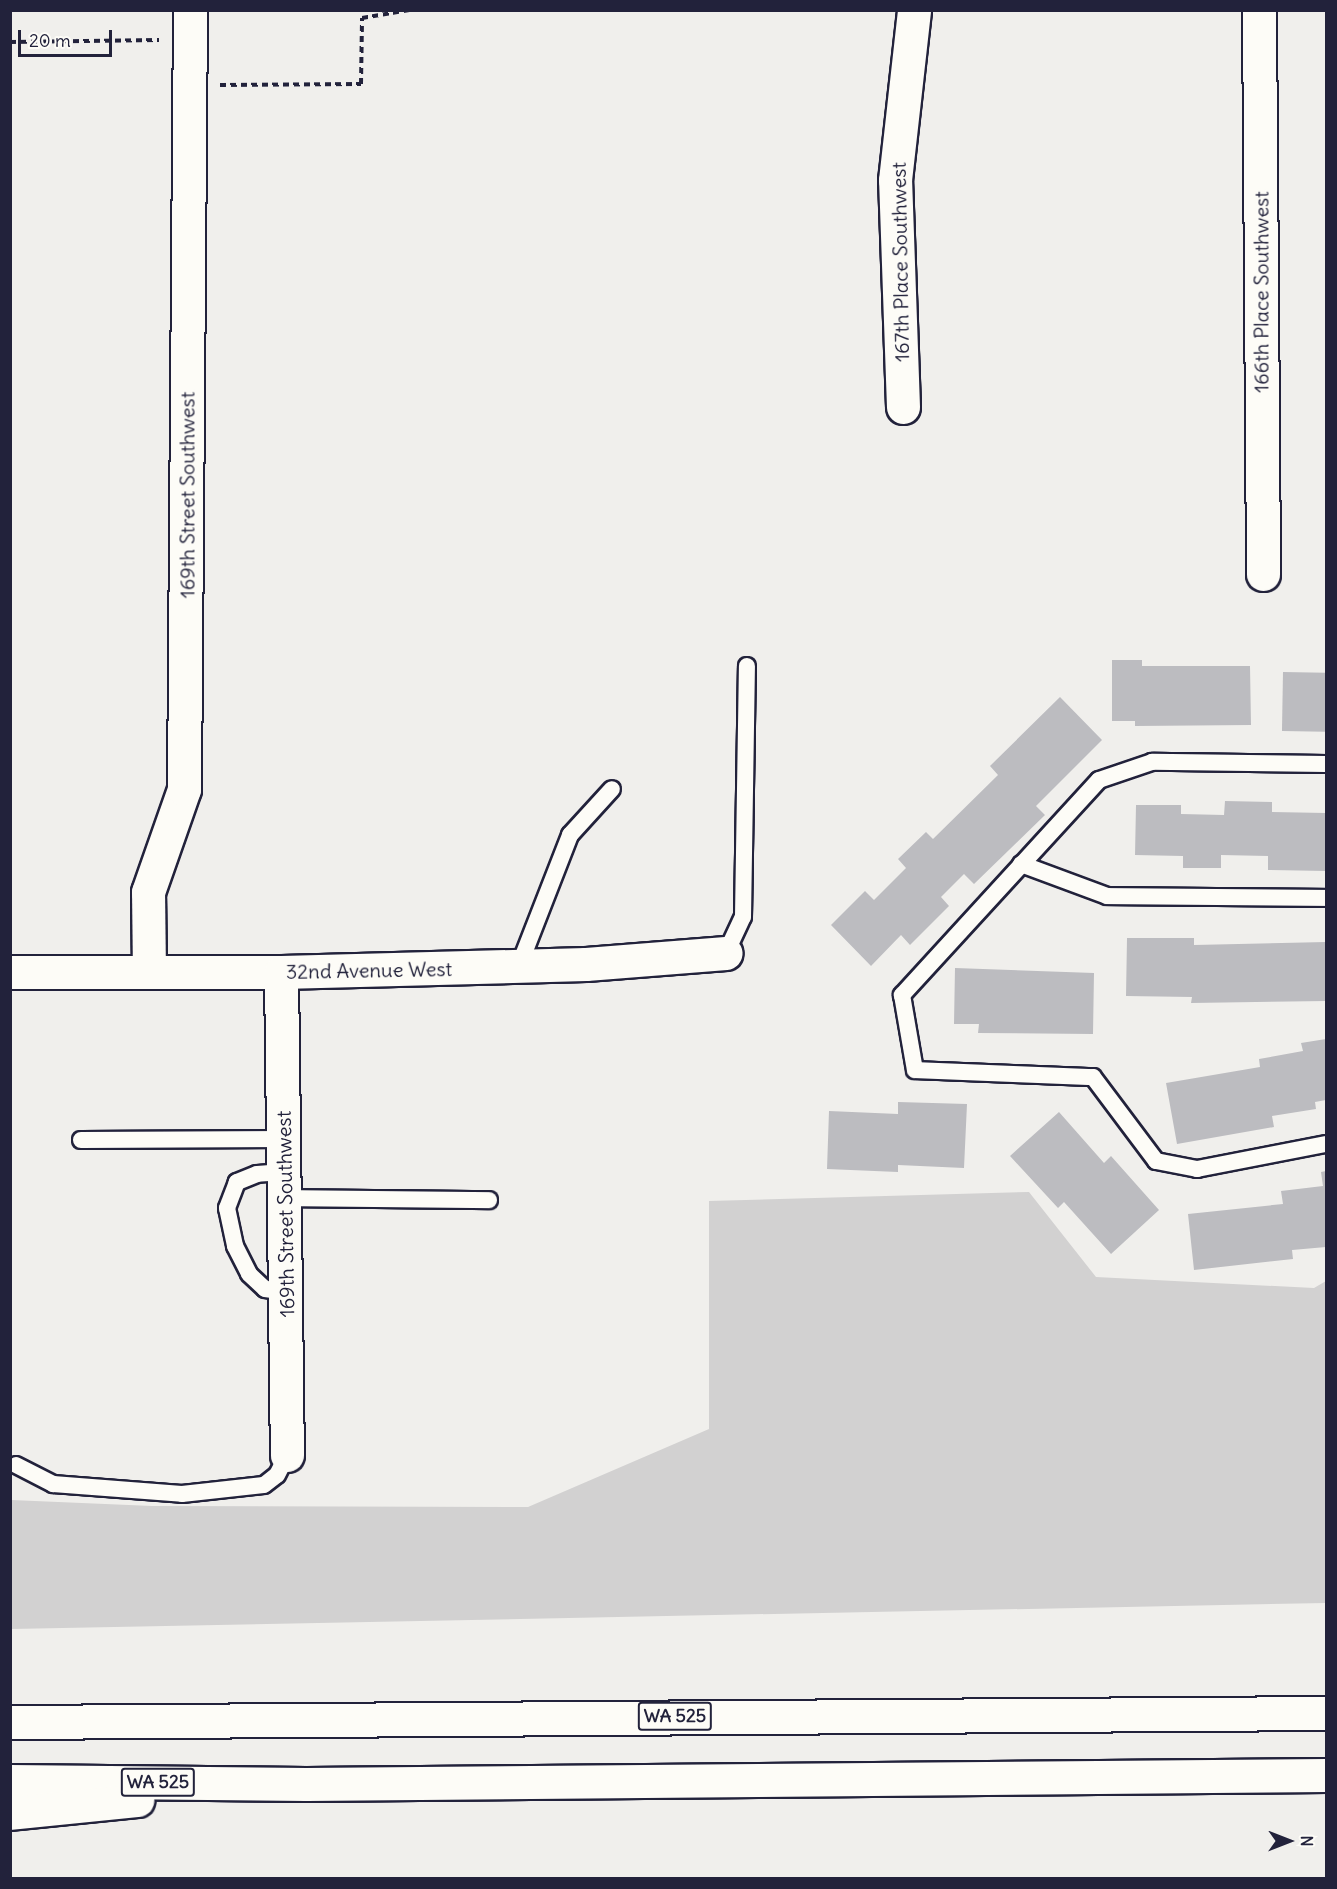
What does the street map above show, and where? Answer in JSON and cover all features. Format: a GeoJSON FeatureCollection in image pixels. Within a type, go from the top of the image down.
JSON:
{"type":"FeatureCollection","features":[{"type":"Feature","properties":{"kind":"main road","name":"167th Place Southwest"},"geometry":{"type":"LineString","coordinates":[[903,407],[895,180],[914,10]]}},
{"type":"Feature","properties":{"kind":"main road","name":"166th Place Southwest"},"geometry":{"type":"LineString","coordinates":[[1259,10],[1263,574]]}},
{"type":"Feature","properties":{"kind":"main road","name":"169th Street Southwest"},"geometry":{"type":"LineString","coordinates":[[149,972],[148,892],[184,789],[190,25]]}},
{"type":"Feature","properties":{"kind":"main road","name":"32nd Avenue West"},"geometry":{"type":"LineString","coordinates":[[10,972],[282,972],[519,966],[726,953]]}},
{"type":"Feature","properties":{"kind":"main road","name":"169th Street Southwest"},"geometry":{"type":"LineString","coordinates":[[282,972],[287,1455]]}},
{"type":"Feature","properties":{"kind":"main road","name":"WA 525"},"geometry":{"type":"LineString","coordinates":[[10,1722],[1326,1713]]}},
{"type":"Feature","properties":{"kind":"main road","name":"WA 525"},"geometry":{"type":"LineString","coordinates":[[10,1781],[306,1784],[1326,1775]]}},
{"type":"Feature","properties":{"kind":"main road"},"geometry":{"type":"LineString","coordinates":[[10,1813],[306,1784]]}},
{"type":"Feature","properties":{"kind":"lane"},"geometry":{"type":"LineString","coordinates":[[726,953],[743,917],[747,666]]}},
{"type":"Feature","properties":{"kind":"lane"},"geometry":{"type":"LineString","coordinates":[[1326,764],[1152,762],[1099,780],[902,995],[915,1070],[1093,1077],[1156,1161],[1197,1170],[1326,1144]]}},
{"type":"Feature","properties":{"kind":"lane"},"geometry":{"type":"LineString","coordinates":[[519,966],[570,835],[612,789]]}},
{"type":"Feature","properties":{"kind":"lane"},"geometry":{"type":"LineString","coordinates":[[1021,864],[1107,896],[1326,898]]}},
{"type":"Feature","properties":{"kind":"lane"},"geometry":{"type":"LineString","coordinates":[[81,1140],[284,1139]]}},
{"type":"Feature","properties":{"kind":"lane"},"geometry":{"type":"LineString","coordinates":[[286,1292],[265,1289],[249,1274],[235,1246],[227,1208],[237,1182],[257,1174],[284,1185],[489,1200]]}},
{"type":"Feature","properties":{"kind":"lane"},"geometry":{"type":"LineString","coordinates":[[16,1465],[53,1484],[182,1494],[264,1485],[277,1474],[287,1455]]}},
{"type":"Feature","properties":{"kind":"path"},"geometry":{"type":"LineString","coordinates":[[190,85],[361,84],[362,18],[409,10]]}},
{"type":"Feature","properties":{"kind":"path"},"geometry":{"type":"LineString","coordinates":[[10,42],[190,25]]}},
{"type":"Feature","properties":{"kind":"shaded area"},"geometry":{"type":"Polygon","coordinates":[[[1029,1192],[1096,1277],[1314,1288],[1326,1281],[1326,1603],[11,1629],[11,1500],[152,1506],[528,1507],[709,1429],[709,1201],[1029,1192]]]}},
{"type":"Feature","properties":{"kind":"building"},"geometry":{"type":"Polygon","coordinates":[[[1112,660],[1142,660],[1142,666],[1250,666],[1251,725],[1135,726],[1135,721],[1112,721],[1112,660]]]}},
{"type":"Feature","properties":{"kind":"building"},"geometry":{"type":"Polygon","coordinates":[[[1283,672],[1326,673],[1325,732],[1282,731],[1283,672]]]}},
{"type":"Feature","properties":{"kind":"building"},"geometry":{"type":"Polygon","coordinates":[[[1060,697],[1102,740],[1036,806],[1045,815],[974,884],[964,874],[941,897],[949,906],[910,945],[901,935],[871,966],[831,925],[865,891],[874,900],[906,868],[898,859],[926,832],[933,839],[998,775],[990,766],[1060,697]]]}},
{"type":"Feature","properties":{"kind":"building"},"geometry":{"type":"Polygon","coordinates":[[[1225,801],[1272,802],[1272,812],[1326,813],[1326,871],[1268,870],[1268,856],[1221,855],[1221,868],[1183,868],[1183,856],[1135,855],[1136,805],[1181,805],[1181,814],[1224,815],[1225,801]]]}},
{"type":"Feature","properties":{"kind":"building"},"geometry":{"type":"Polygon","coordinates":[[[1127,938],[1194,938],[1194,945],[1326,942],[1326,1001],[1191,1003],[1192,997],[1126,996],[1127,938]]]}},
{"type":"Feature","properties":{"kind":"building"},"geometry":{"type":"Polygon","coordinates":[[[955,968],[1094,973],[1093,1034],[978,1033],[979,1024],[954,1024],[955,968]]]}},
{"type":"Feature","properties":{"kind":"building"},"geometry":{"type":"Polygon","coordinates":[[[1326,1039],[1326,1100],[1315,1102],[1316,1109],[1272,1116],[1274,1127],[1177,1144],[1166,1083],[1260,1067],[1259,1059],[1303,1051],[1301,1043],[1326,1039]]]}},
{"type":"Feature","properties":{"kind":"building"},"geometry":{"type":"Polygon","coordinates":[[[898,1102],[967,1104],[964,1168],[898,1165],[898,1172],[827,1169],[829,1111],[898,1114],[898,1102]]]}},
{"type":"Feature","properties":{"kind":"building"},"geometry":{"type":"Polygon","coordinates":[[[1059,1112],[1104,1163],[1111,1156],[1159,1210],[1111,1254],[1064,1202],[1058,1208],[1010,1156],[1059,1112]]]}},
{"type":"Feature","properties":{"kind":"building"},"geometry":{"type":"Polygon","coordinates":[[[1326,1171],[1326,1247],[1292,1250],[1293,1259],[1194,1270],[1188,1214],[1283,1204],[1281,1191],[1323,1186],[1321,1172],[1326,1171]]]}}]}
